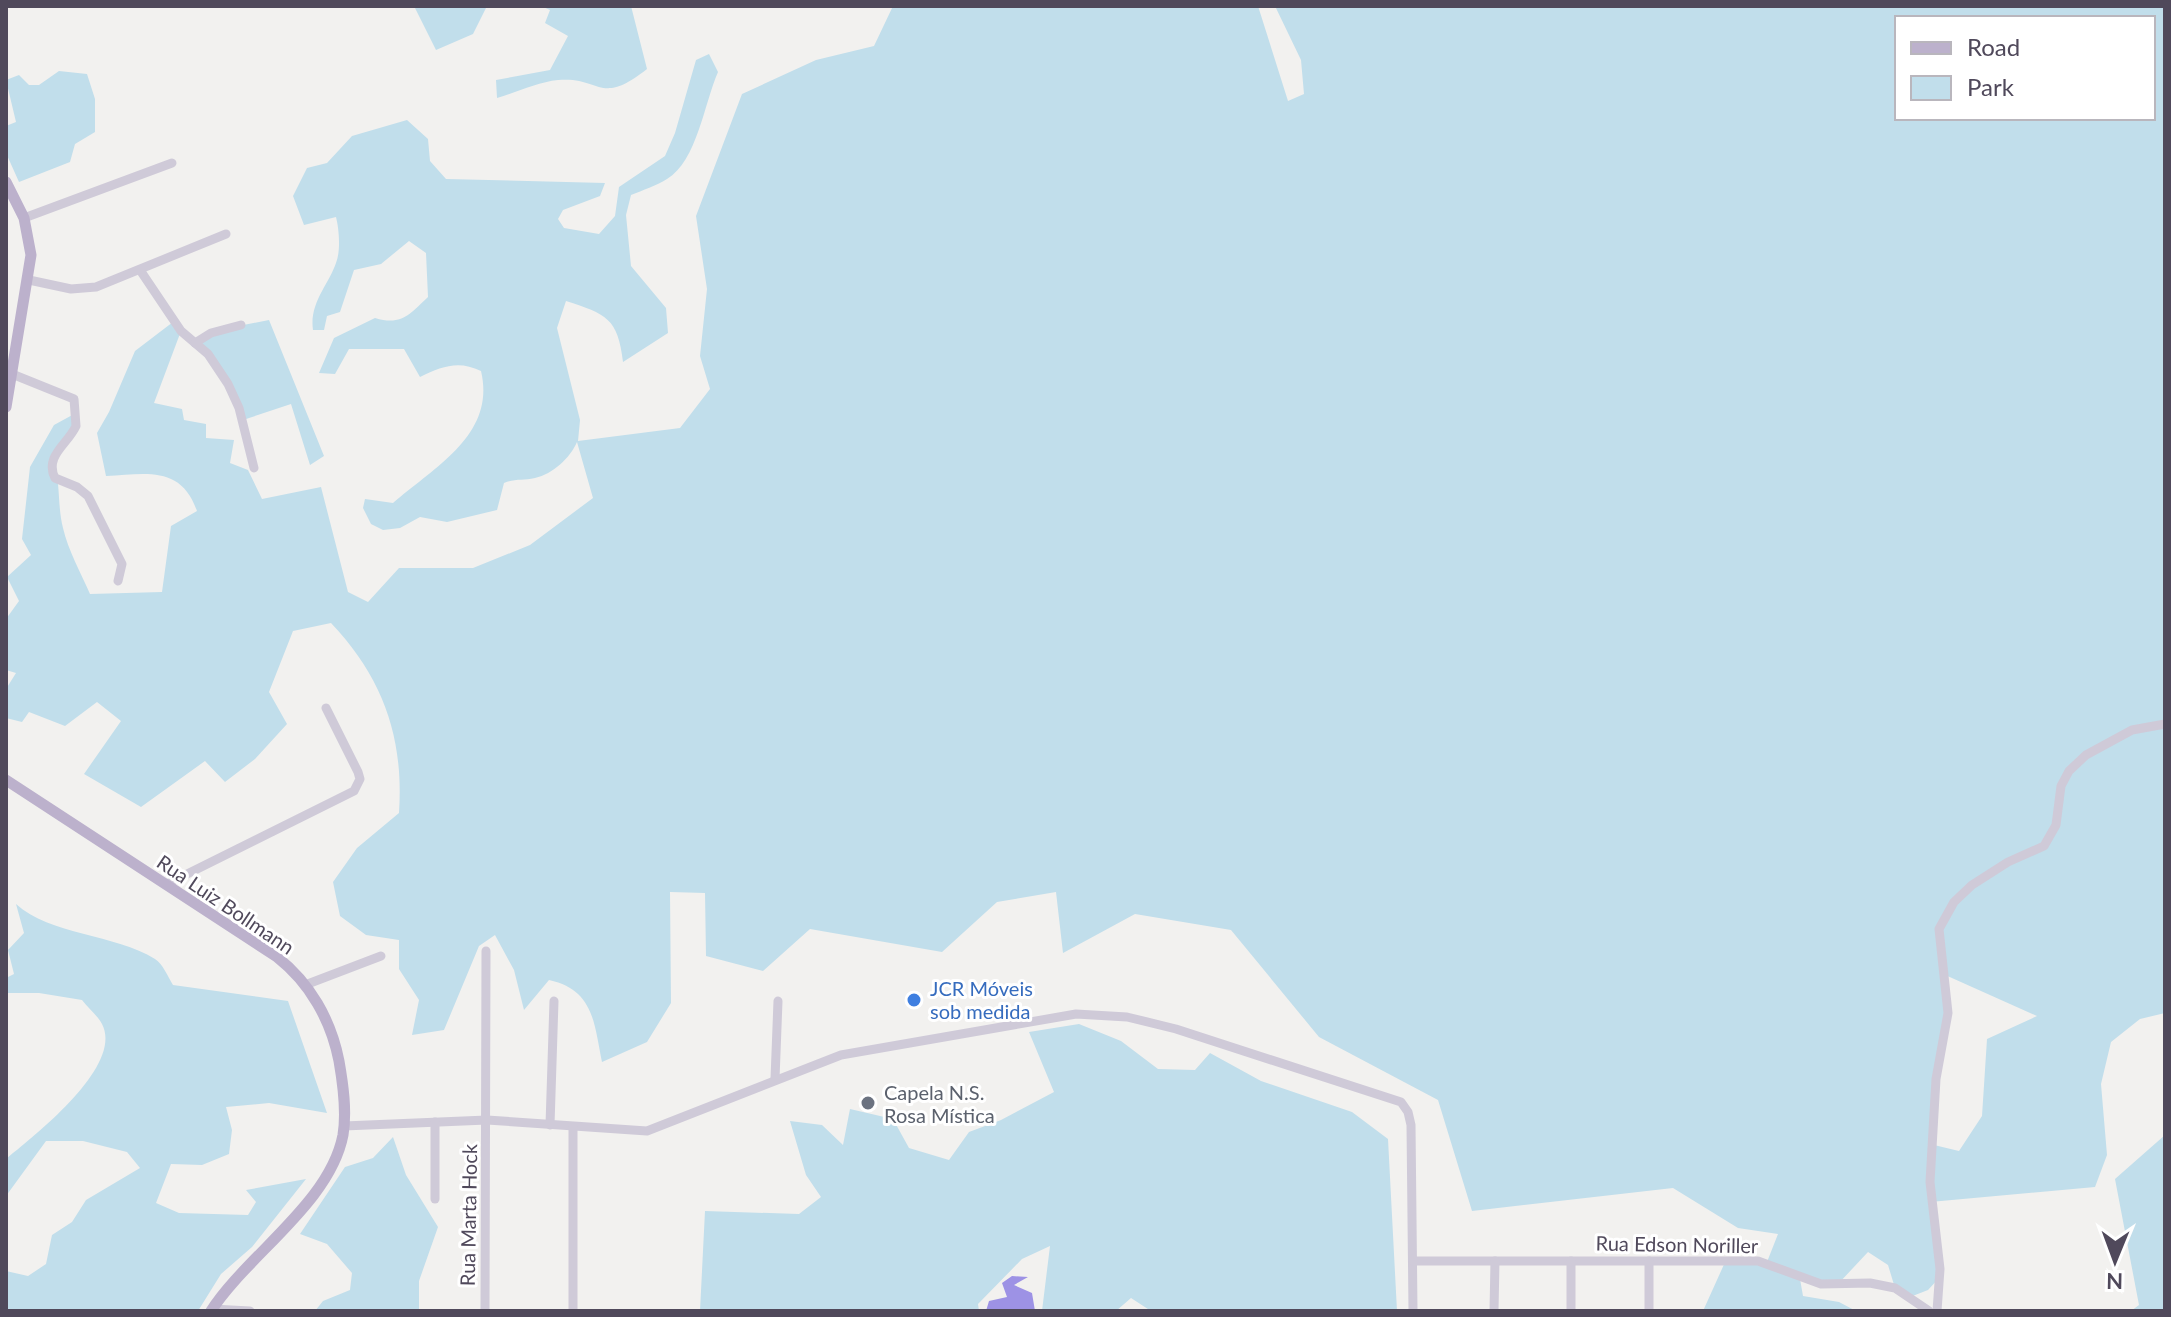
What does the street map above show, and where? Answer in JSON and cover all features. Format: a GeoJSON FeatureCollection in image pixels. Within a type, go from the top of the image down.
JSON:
{"type":"FeatureCollection","features":[{"type":"Feature","properties":{"kind":"main road"},"geometry":{"type":"LineString","coordinates":[[6,182],[24,218],[30,242],[29,280],[6,407]]}},
{"type":"Feature","properties":{"kind":"main road","name":"Rua Luiz Bollmann"},"geometry":{"type":"LineString","coordinates":[[6,780],[277,957],[305,985],[334,1042],[341,1077],[344,1126],[337,1153],[311,1195],[212,1310]]}},
{"type":"Feature","properties":{"kind":"street"},"geometry":{"type":"LineString","coordinates":[[24,218],[172,163]]}},
{"type":"Feature","properties":{"kind":"street"},"geometry":{"type":"LineString","coordinates":[[29,280],[84,289],[140,270],[226,234]]}},
{"type":"Feature","properties":{"kind":"street"},"geometry":{"type":"LineString","coordinates":[[140,270],[173,322],[208,354],[228,384],[239,408],[254,468]]}},
{"type":"Feature","properties":{"kind":"street"},"geometry":{"type":"LineString","coordinates":[[195,343],[211,333],[241,325]]}},
{"type":"Feature","properties":{"kind":"street"},"geometry":{"type":"LineString","coordinates":[[12,374],[74,399],[76,426],[56,453],[52,473],[55,478],[77,487],[88,496],[122,564],[118,581]]}},
{"type":"Feature","properties":{"kind":"street"},"geometry":{"type":"LineString","coordinates":[[167,884],[354,791],[360,779],[358,772],[326,708]]}},
{"type":"Feature","properties":{"kind":"street"},"geometry":{"type":"LineString","coordinates":[[1937,1311],[1940,1269],[1930,1182],[1936,1079],[1948,1013],[1939,929],[1954,902],[1972,885],[2008,862],[2044,846],[2056,825],[2061,786],[2069,771],[2086,755],[2132,730],[2165,724]]}},
{"type":"Feature","properties":{"kind":"street","name":"Rua Marta Hock"},"geometry":{"type":"LineString","coordinates":[[485,1311],[486,951]]}},
{"type":"Feature","properties":{"kind":"street"},"geometry":{"type":"LineString","coordinates":[[305,985],[381,956]]}},
{"type":"Feature","properties":{"kind":"street"},"geometry":{"type":"LineString","coordinates":[[550,1125],[554,1001]]}},
{"type":"Feature","properties":{"kind":"street"},"geometry":{"type":"LineString","coordinates":[[775,1079],[778,1001]]}},
{"type":"Feature","properties":{"kind":"street"},"geometry":{"type":"LineString","coordinates":[[344,1126],[487,1120],[647,1131],[775,1079],[855,1052],[1046,1018],[1108,1015],[1146,1021],[1394,1098],[1405,1106],[1411,1125],[1413,1311]]}},
{"type":"Feature","properties":{"kind":"street"},"geometry":{"type":"LineString","coordinates":[[435,1122],[435,1199]]}},
{"type":"Feature","properties":{"kind":"street"},"geometry":{"type":"LineString","coordinates":[[573,1127],[573,1311]]}},
{"type":"Feature","properties":{"kind":"street","name":"Rua Edson Noriller"},"geometry":{"type":"LineString","coordinates":[[1413,1261],[1767,1262],[1821,1284],[1870,1283],[1895,1288],[1929,1311]]}},
{"type":"Feature","properties":{"kind":"street"},"geometry":{"type":"LineString","coordinates":[[1494,1311],[1495,1261]]}},
{"type":"Feature","properties":{"kind":"street"},"geometry":{"type":"LineString","coordinates":[[1571,1261],[1571,1311]]}},
{"type":"Feature","properties":{"kind":"street"},"geometry":{"type":"LineString","coordinates":[[1649,1261],[1649,1311]]}},
{"type":"Feature","properties":{"kind":"street"},"geometry":{"type":"LineString","coordinates":[[212,1310],[250,1311]]}},
{"type":"Feature","properties":{"kind":"green space"},"geometry":{"type":"Polygon","coordinates":[[[414,6],[487,6],[473,34],[436,50],[414,6]]]}},
{"type":"Feature","properties":{"kind":"green space"},"geometry":{"type":"Polygon","coordinates":[[[541,6],[631,6],[647,69],[619,86],[609,88],[558,80],[497,98],[496,80],[550,70],[568,36],[545,23],[550,10],[541,6]]]}},
{"type":"Feature","properties":{"kind":"green space"},"geometry":{"type":"Polygon","coordinates":[[[893,6],[1258,6],[1288,101],[1304,94],[1301,60],[1275,6],[2165,6],[2165,1013],[2140,1019],[2111,1042],[2101,1084],[2107,1155],[2095,1187],[1930,1202],[1940,1277],[1928,1290],[1910,1297],[1895,1288],[1888,1265],[1868,1252],[1838,1284],[1800,1279],[1803,1296],[1839,1302],[1856,1311],[1703,1311],[1726,1260],[1767,1262],[1778,1234],[1738,1228],[1673,1188],[1472,1211],[1438,1100],[1319,1037],[1231,930],[1135,914],[1063,953],[1056,892],[997,902],[942,952],[810,929],[763,971],[706,956],[705,893],[670,892],[671,1003],[647,1042],[602,1062],[594,1022],[583,1000],[564,985],[549,980],[524,1010],[514,970],[495,935],[479,946],[444,1030],[412,1035],[419,1000],[399,969],[399,940],[366,935],[340,916],[333,882],[357,848],[399,813],[400,785],[393,734],[377,687],[331,623],[293,631],[269,692],[287,724],[255,759],[225,782],[205,761],[141,807],[84,774],[121,721],[97,702],[65,726],[29,712],[22,722],[6,718],[6,689],[16,673],[6,670],[6,619],[19,601],[7,577],[31,555],[22,539],[30,467],[54,425],[76,413],[76,426],[53,459],[65,536],[90,594],[162,592],[171,526],[197,511],[190,496],[172,479],[148,474],[106,476],[97,433],[135,351],[173,322],[181,331],[154,403],[182,409],[184,420],[206,424],[206,438],[234,440],[230,463],[248,470],[262,499],[321,487],[348,592],[368,602],[399,568],[473,568],[530,545],[593,498],[577,442],[565,459],[548,473],[504,483],[497,510],[447,522],[420,517],[400,528],[383,530],[371,524],[363,508],[365,499],[393,503],[444,462],[471,431],[480,413],[483,393],[481,371],[450,366],[420,377],[404,349],[349,349],[335,374],[319,373],[334,338],[375,318],[392,320],[405,317],[428,297],[426,253],[409,241],[381,264],[354,270],[340,312],[327,316],[324,330],[313,330],[314,311],[336,263],[339,240],[336,217],[304,225],[293,196],[307,168],[327,163],[352,136],[407,120],[428,139],[430,161],[446,179],[605,183],[600,196],[563,210],[558,219],[564,228],[599,234],[615,216],[619,187],[665,156],[675,133],[696,60],[709,54],[718,72],[693,146],[677,171],[667,179],[631,195],[626,215],[631,266],[666,308],[668,333],[623,362],[618,336],[600,314],[566,301],[557,328],[580,420],[578,441],[680,428],[710,389],[700,356],[707,289],[696,216],[742,94],[816,60],[874,46],[893,6]],[[1943,974],[1948,998],[1936,1079],[1934,1145],[1959,1151],[1982,1116],[1987,1039],[2037,1016],[1943,974]]]}},
{"type":"Feature","properties":{"kind":"green space"},"geometry":{"type":"Polygon","coordinates":[[[59,71],[87,74],[95,99],[95,132],[75,144],[70,162],[19,182],[6,153],[6,126],[16,122],[6,80],[19,75],[29,85],[39,85],[59,71]]]}},
{"type":"Feature","properties":{"kind":"green space"},"geometry":{"type":"Polygon","coordinates":[[[269,320],[324,456],[310,465],[291,404],[243,420],[233,395],[195,343],[218,330],[269,320]]]}},
{"type":"Feature","properties":{"kind":"green space"},"geometry":{"type":"Polygon","coordinates":[[[16,904],[46,922],[121,944],[155,959],[173,985],[288,1001],[327,1113],[269,1103],[226,1107],[232,1130],[229,1154],[202,1165],[171,1164],[156,1203],[179,1213],[248,1215],[256,1202],[246,1190],[306,1179],[252,1247],[221,1274],[198,1311],[6,1311],[6,1271],[28,1276],[46,1264],[52,1235],[72,1222],[86,1200],[140,1168],[127,1152],[83,1141],[46,1141],[6,1196],[6,1159],[55,1117],[89,1079],[105,1041],[102,1024],[82,1000],[39,993],[6,993],[6,978],[14,974],[8,950],[24,933],[16,904]]]}},
{"type":"Feature","properties":{"kind":"green space"},"geometry":{"type":"Polygon","coordinates":[[[1079,1024],[1121,1041],[1158,1069],[1195,1070],[1210,1053],[1261,1081],[1352,1112],[1388,1139],[1397,1311],[1151,1311],[1131,1298],[1116,1311],[1042,1311],[1050,1246],[1022,1259],[978,1304],[979,1311],[700,1311],[705,1211],[799,1214],[821,1197],[806,1175],[790,1121],[822,1125],[843,1145],[850,1109],[893,1119],[909,1148],[949,1160],[969,1132],[1001,1120],[1054,1092],[1029,1032],[1079,1024]]]}},
{"type":"Feature","properties":{"kind":"green space"},"geometry":{"type":"Polygon","coordinates":[[[2165,1135],[2165,1311],[2131,1311],[2139,1305],[2115,1179],[2165,1135]]]}},
{"type":"Feature","properties":{"kind":"green space"},"geometry":{"type":"Polygon","coordinates":[[[393,1137],[406,1175],[438,1227],[419,1281],[419,1311],[315,1311],[323,1301],[350,1290],[352,1273],[327,1244],[300,1234],[345,1167],[373,1158],[393,1137]]]}},
{"type":"Feature","properties":{"kind":"shaded area"},"geometry":{"type":"Polygon","coordinates":[[[1012,1276],[1028,1277],[1014,1285],[1032,1293],[1035,1311],[986,1311],[989,1301],[1007,1297],[1002,1283],[1012,1276]]]}},
{"type":"Feature","properties":{"kind":"place","name":"JCR Móveis sob medida"},"geometry":{"type":"Point","coordinates":[914,1000]}},
{"type":"Feature","properties":{"kind":"place","name":"Capela N.S. Rosa Mística"},"geometry":{"type":"Point","coordinates":[868,1103]}}]}
